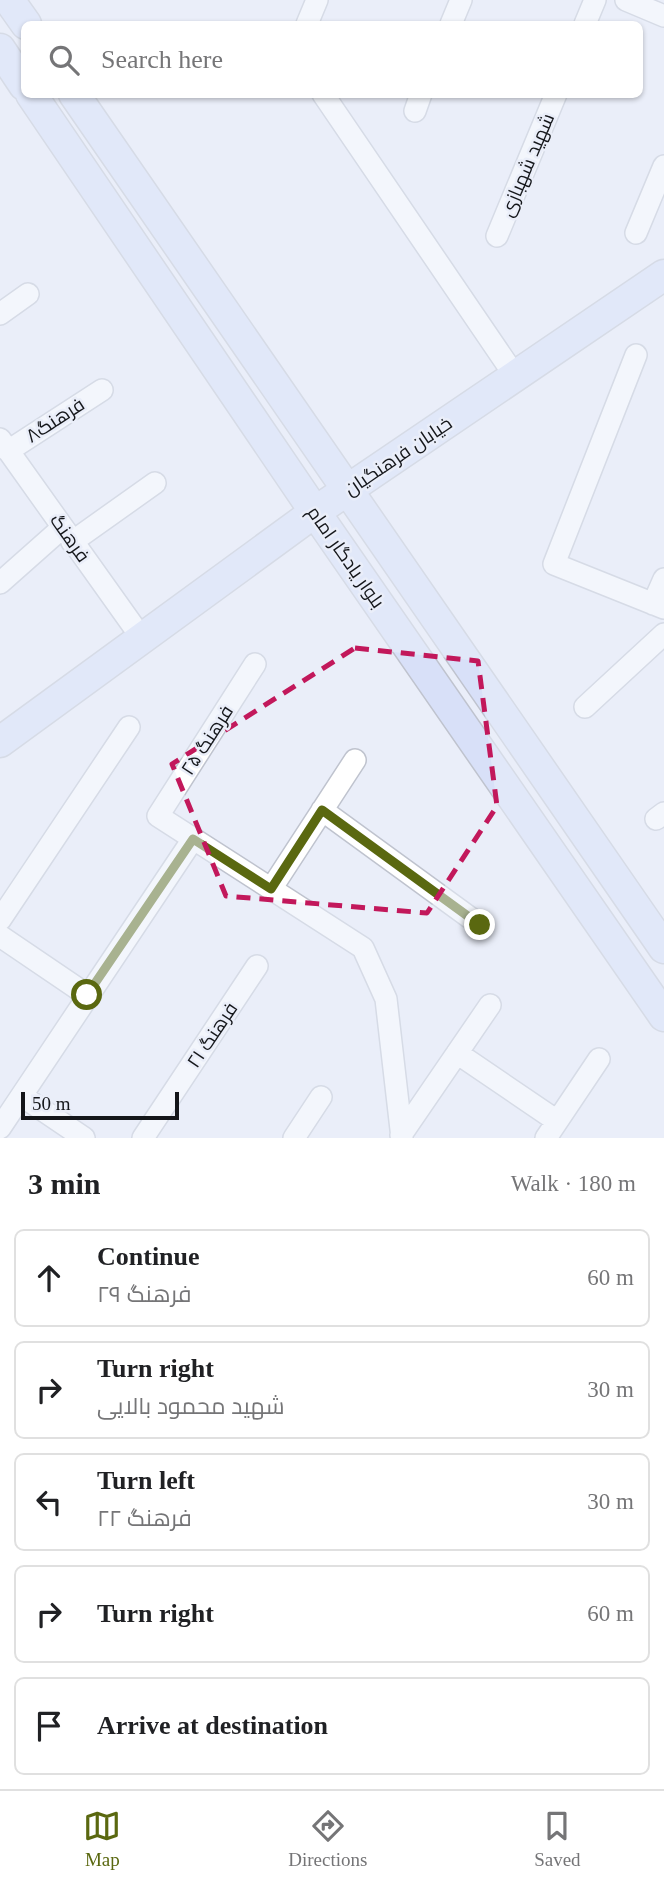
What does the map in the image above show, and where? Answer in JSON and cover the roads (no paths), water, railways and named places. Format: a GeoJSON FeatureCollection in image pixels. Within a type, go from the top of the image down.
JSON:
{"type":"FeatureCollection","features":[{"type":"Feature","properties":{"kind":"main road"},"geometry":{"type":"LineString","coordinates":[[9,0],[24,21]]}},
{"type":"Feature","properties":{"kind":"main road"},"geometry":{"type":"LineString","coordinates":[[0,49],[21,80]]}},
{"type":"Feature","properties":{"kind":"main road","name":"بلوار یادگار امام"},"geometry":{"type":"LineString","coordinates":[[34,98],[315,512],[664,1016]]}},
{"type":"Feature","properties":{"kind":"main road","name":"بلوار یادگار امام"},"geometry":{"type":"LineString","coordinates":[[77,98],[664,948]]}},
{"type":"Feature","properties":{"kind":"main road","name":"خیابان فرهنگیان"},"geometry":{"type":"LineString","coordinates":[[0,742],[315,512],[664,275]]}},
{"type":"Feature","properties":{"kind":"street"},"geometry":{"type":"LineString","coordinates":[[308,21],[317,0]]}},
{"type":"Feature","properties":{"kind":"street"},"geometry":{"type":"LineString","coordinates":[[451,21],[461,0]]}},
{"type":"Feature","properties":{"kind":"street"},"geometry":{"type":"LineString","coordinates":[[586,21],[595,0]]}},
{"type":"Feature","properties":{"kind":"street"},"geometry":{"type":"LineString","coordinates":[[626,0],[664,16]]}},
{"type":"Feature","properties":{"kind":"street"},"geometry":{"type":"LineString","coordinates":[[326,98],[515,376]]}},
{"type":"Feature","properties":{"kind":"street","name":"شهید شهبازی"},"geometry":{"type":"LineString","coordinates":[[498,236],[554,98]]}},
{"type":"Feature","properties":{"kind":"street"},"geometry":{"type":"LineString","coordinates":[[636,233],[664,166]]}},
{"type":"Feature","properties":{"kind":"street"},"geometry":{"type":"LineString","coordinates":[[0,314],[28,294]]}},
{"type":"Feature","properties":{"kind":"street"},"geometry":{"type":"LineString","coordinates":[[636,355],[554,564],[659,606],[664,579]]}},
{"type":"Feature","properties":{"kind":"street","name":"فرهنگ۸"},"geometry":{"type":"LineString","coordinates":[[4,445],[102,390]]}},
{"type":"Feature","properties":{"kind":"street","name":"فرهنگ"},"geometry":{"type":"LineString","coordinates":[[4,445],[141,637]]}},
{"type":"Feature","properties":{"kind":"street"},"geometry":{"type":"LineString","coordinates":[[0,583],[67,535],[155,483]]}},
{"type":"Feature","properties":{"kind":"street"},"geometry":{"type":"LineString","coordinates":[[585,707],[664,634]]}},
{"type":"Feature","properties":{"kind":"street","name":"فرهنگ ۲۵"},"geometry":{"type":"LineString","coordinates":[[193,839],[158,816],[255,664]]}},
{"type":"Feature","properties":{"kind":"street"},"geometry":{"type":"LineString","coordinates":[[0,920],[130,727]]}},
{"type":"Feature","properties":{"kind":"street"},"geometry":{"type":"LineString","coordinates":[[271,889],[355,760]]}},
{"type":"Feature","properties":{"kind":"street"},"geometry":{"type":"LineString","coordinates":[[322,810],[480,925]]}},
{"type":"Feature","properties":{"kind":"street"},"geometry":{"type":"LineString","coordinates":[[0,1128],[193,839],[363,948],[386,999],[402,1136]]}},
{"type":"Feature","properties":{"kind":"street"},"geometry":{"type":"LineString","coordinates":[[0,936],[87,995]]}},
{"type":"Feature","properties":{"kind":"street","name":"فرهنگ ۲۱"},"geometry":{"type":"LineString","coordinates":[[143,1138],[257,966]]}},
{"type":"Feature","properties":{"kind":"street"},"geometry":{"type":"LineString","coordinates":[[402,1136],[490,1005]]}},
{"type":"Feature","properties":{"kind":"street"},"geometry":{"type":"LineString","coordinates":[[457,1053],[552,1130],[599,1059]]}},
{"type":"Feature","properties":{"kind":"street"},"geometry":{"type":"LineString","coordinates":[[22,1096],[84,1138]]}},
{"type":"Feature","properties":{"kind":"street"},"geometry":{"type":"LineString","coordinates":[[294,1138],[321,1097]]}}]}
